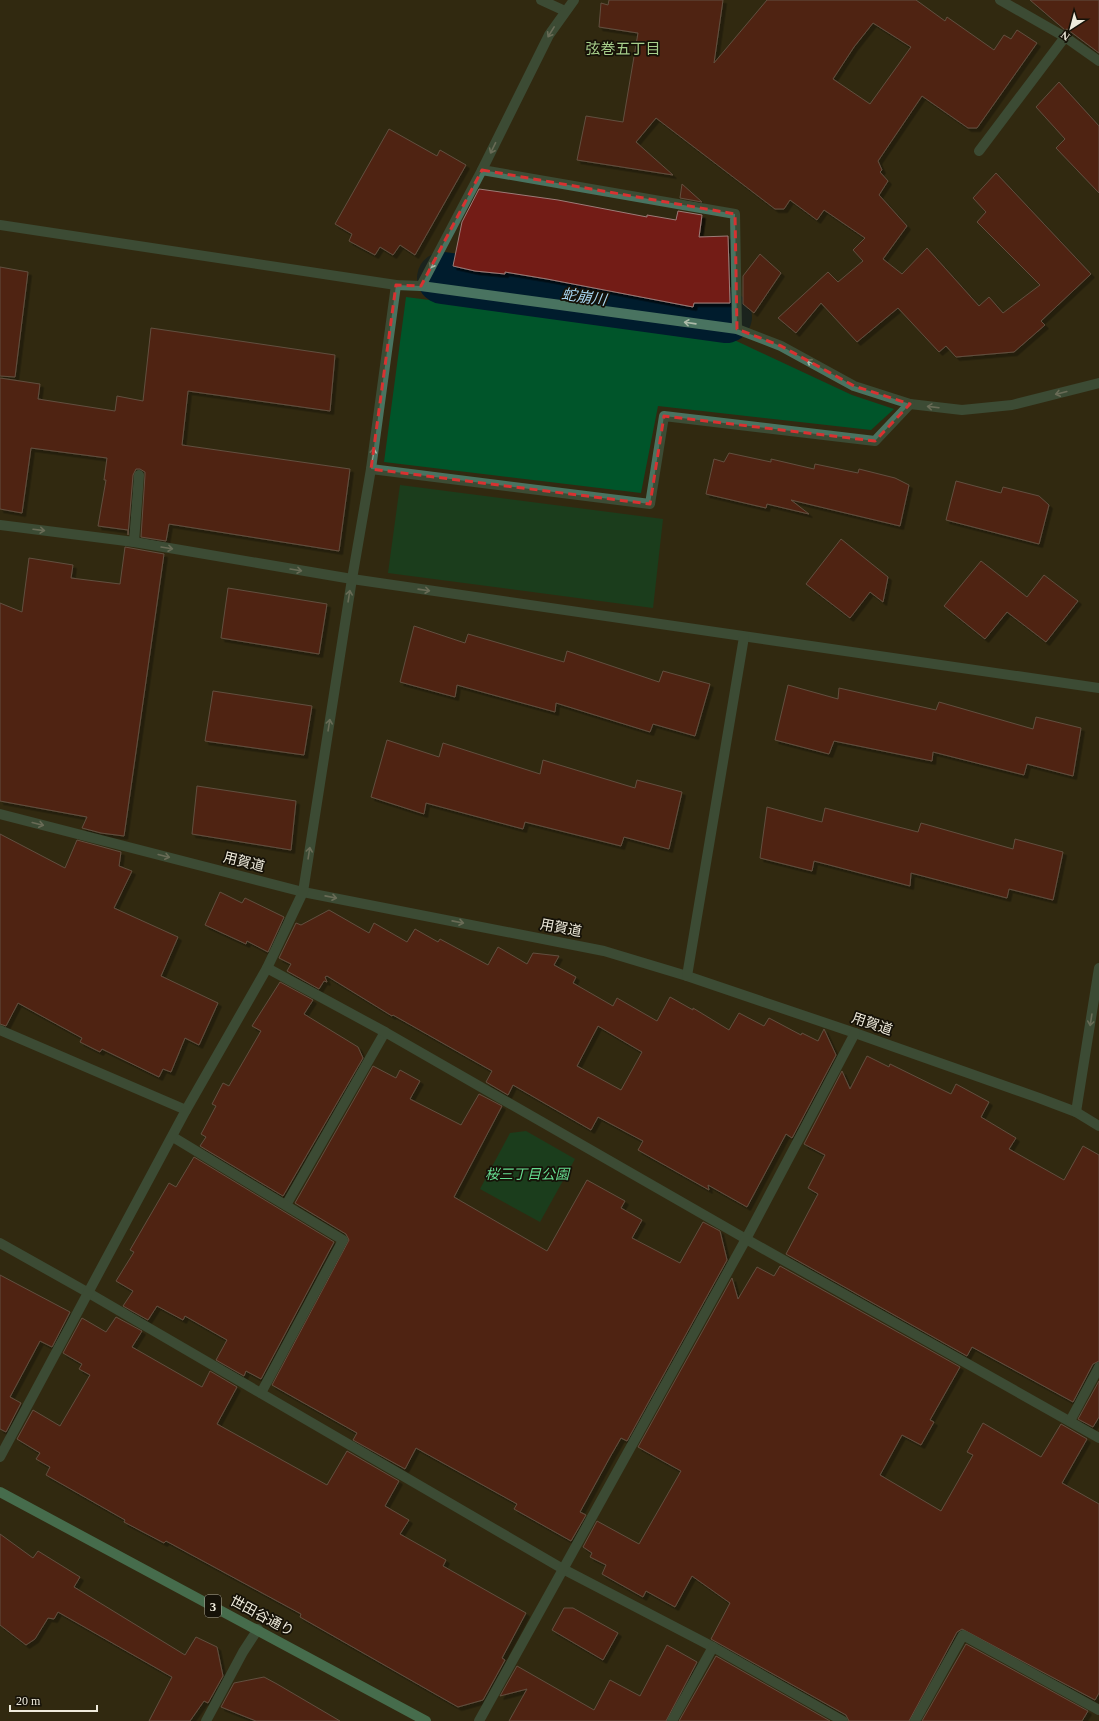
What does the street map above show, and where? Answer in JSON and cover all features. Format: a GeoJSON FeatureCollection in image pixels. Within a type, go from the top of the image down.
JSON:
{"type":"FeatureCollection","features":[{"type":"Feature","properties":{"kind":"main road","name":"世田谷通り"},"geometry":{"type":"LineString","coordinates":[[0,1492],[258,1629],[426,1721]]}},
{"type":"Feature","properties":{"kind":"street"},"geometry":{"type":"LineString","coordinates":[[541,0],[565,11]]}},
{"type":"Feature","properties":{"kind":"street"},"geometry":{"type":"LineString","coordinates":[[420,286],[482,170],[549,35],[574,0]]}},
{"type":"Feature","properties":{"kind":"street"},"geometry":{"type":"LineString","coordinates":[[1000,0],[1064,37],[1099,62]]}},
{"type":"Feature","properties":{"kind":"street"},"geometry":{"type":"LineString","coordinates":[[979,151],[1064,37]]}},
{"type":"Feature","properties":{"kind":"street"},"geometry":{"type":"LineString","coordinates":[[482,170],[735,214],[737,330]]}},
{"type":"Feature","properties":{"kind":"street"},"geometry":{"type":"LineString","coordinates":[[0,225],[396,284],[420,286],[737,330],[781,346],[854,386],[910,404],[962,410],[1012,405],[1099,383]]}},
{"type":"Feature","properties":{"kind":"street"},"geometry":{"type":"LineString","coordinates":[[0,1457],[87,1292],[173,1137],[186,1110],[267,968],[303,892],[352,579],[371,469],[396,284]]}},
{"type":"Feature","properties":{"kind":"street"},"geometry":{"type":"LineString","coordinates":[[371,469],[650,504],[664,416],[875,441],[910,404]]}},
{"type":"Feature","properties":{"kind":"street"},"geometry":{"type":"LineString","coordinates":[[134,542],[139,475]]}},
{"type":"Feature","properties":{"kind":"street"},"geometry":{"type":"LineString","coordinates":[[0,525],[134,542],[352,579],[1099,688]]}},
{"type":"Feature","properties":{"kind":"street"},"geometry":{"type":"LineString","coordinates":[[687,976],[744,637]]}},
{"type":"Feature","properties":{"kind":"street","name":"用賀道"},"geometry":{"type":"LineString","coordinates":[[0,814],[303,892],[604,951],[687,976],[855,1033],[1076,1112],[1099,1126]]}},
{"type":"Feature","properties":{"kind":"street"},"geometry":{"type":"LineString","coordinates":[[267,968],[385,1032],[746,1239],[1099,1438]]}},
{"type":"Feature","properties":{"kind":"street"},"geometry":{"type":"LineString","coordinates":[[1076,1112],[1099,968]]}},
{"type":"Feature","properties":{"kind":"street"},"geometry":{"type":"LineString","coordinates":[[0,1030],[186,1110]]}},
{"type":"Feature","properties":{"kind":"street"},"geometry":{"type":"LineString","coordinates":[[286,1205],[385,1032]]}},
{"type":"Feature","properties":{"kind":"street"},"geometry":{"type":"LineString","coordinates":[[479,1721],[746,1239],[855,1033]]}},
{"type":"Feature","properties":{"kind":"street"},"geometry":{"type":"LineString","coordinates":[[173,1137],[343,1240],[261,1393]]}},
{"type":"Feature","properties":{"kind":"street"},"geometry":{"type":"LineString","coordinates":[[0,1243],[563,1569],[713,1647],[843,1721]]}},
{"type":"Feature","properties":{"kind":"street"},"geometry":{"type":"LineString","coordinates":[[1070,1421],[1099,1367]]}},
{"type":"Feature","properties":{"kind":"street"},"geometry":{"type":"LineString","coordinates":[[206,1721],[243,1652],[258,1629]]}},
{"type":"Feature","properties":{"kind":"street"},"geometry":{"type":"LineString","coordinates":[[915,1721],[963,1635],[1099,1710]]}},
{"type":"Feature","properties":{"kind":"street"},"geometry":{"type":"LineString","coordinates":[[672,1721],[713,1647]]}},
{"type":"Feature","properties":{"kind":"highlighted area"},"geometry":{"type":"Polygon","coordinates":[[[482,170],[735,214],[737,329],[781,346],[854,386],[910,404],[875,441],[664,416],[650,504],[371,469],[396,285],[421,286],[482,170]]]}},
{"type":"Feature","properties":{"kind":"green space"},"geometry":{"type":"Polygon","coordinates":[[[406,297],[730,338],[852,395],[894,409],[871,430],[658,406],[641,493],[384,462],[406,297]]]}},
{"type":"Feature","properties":{"kind":"green space"},"geometry":{"type":"Polygon","coordinates":[[[400,485],[663,519],[653,608],[388,573],[400,485]]]}},
{"type":"Feature","properties":{"kind":"green space","name":"桜三丁目公園"},"geometry":{"type":"Polygon","coordinates":[[[526,1131],[575,1159],[540,1222],[480,1189],[510,1133],[526,1131]]]}},
{"type":"Feature","properties":{"kind":"building"},"geometry":{"type":"Polygon","coordinates":[[[609,0],[723,0],[714,63],[767,0],[916,0],[945,21],[947,17],[994,50],[1004,35],[1011,39],[1017,30],[1037,43],[977,128],[968,128],[922,96],[878,161],[882,170],[880,172],[888,181],[879,195],[907,226],[883,259],[902,274],[927,248],[979,306],[989,297],[1003,313],[1040,285],[977,222],[986,212],[973,198],[996,173],[1091,274],[1041,321],[1045,325],[1014,352],[956,357],[946,346],[939,352],[898,308],[857,342],[821,303],[796,333],[778,318],[828,272],[838,282],[863,261],[853,250],[865,238],[824,210],[817,220],[790,200],[784,209],[775,209],[656,118],[636,142],[673,175],[577,160],[586,116],[623,122],[638,33],[599,27],[601,3],[608,5],[609,0]],[[873,23],[854,47],[833,79],[870,104],[911,47],[873,23]]]}},
{"type":"Feature","properties":{"kind":"building"},"geometry":{"type":"Polygon","coordinates":[[[1030,0],[1099,0],[1099,53],[1067,29],[1065,30],[1030,0]]]}},
{"type":"Feature","properties":{"kind":"building"},"geometry":{"type":"Polygon","coordinates":[[[1059,82],[1099,126],[1099,193],[1056,148],[1065,139],[1036,107],[1059,82]]]}},
{"type":"Feature","properties":{"kind":"building"},"geometry":{"type":"Polygon","coordinates":[[[389,129],[437,156],[440,150],[466,165],[415,255],[400,245],[393,255],[380,247],[375,255],[349,241],[352,234],[335,224],[389,129]]]}},
{"type":"Feature","properties":{"kind":"building"},"geometry":{"type":"Polygon","coordinates":[[[682,184],[702,202],[680,198],[682,184]]]}},
{"type":"Feature","properties":{"kind":"building"},"geometry":{"type":"Polygon","coordinates":[[[479,189],[558,200],[647,217],[647,215],[676,220],[678,211],[702,215],[699,237],[728,236],[730,303],[694,303],[693,307],[547,279],[505,272],[505,274],[475,271],[453,266],[462,222],[479,189]]]}},
{"type":"Feature","properties":{"kind":"building"},"geometry":{"type":"Polygon","coordinates":[[[760,254],[781,273],[754,313],[743,304],[743,276],[760,254]]]}},
{"type":"Feature","properties":{"kind":"building"},"geometry":{"type":"Polygon","coordinates":[[[0,267],[28,272],[15,377],[0,376],[0,267]]]}},
{"type":"Feature","properties":{"kind":"building"},"geometry":{"type":"Polygon","coordinates":[[[151,328],[335,355],[330,411],[188,391],[182,445],[350,469],[339,551],[169,524],[166,541],[141,537],[145,472],[140,469],[136,469],[133,475],[128,535],[128,530],[98,526],[106,480],[104,480],[107,458],[31,448],[22,513],[0,509],[0,378],[40,384],[38,399],[115,411],[117,396],[143,401],[151,328]]]}},
{"type":"Feature","properties":{"kind":"building"},"geometry":{"type":"Polygon","coordinates":[[[729,453],[771,462],[771,459],[814,469],[815,464],[858,473],[859,469],[895,478],[909,485],[900,526],[791,500],[809,514],[767,504],[766,508],[706,494],[714,459],[724,462],[729,453]]]}},
{"type":"Feature","properties":{"kind":"building"},"geometry":{"type":"Polygon","coordinates":[[[956,481],[1001,493],[1003,487],[1039,496],[1049,505],[1039,544],[946,520],[956,481]]]}},
{"type":"Feature","properties":{"kind":"building"},"geometry":{"type":"Polygon","coordinates":[[[841,539],[888,577],[883,602],[870,592],[850,618],[806,584],[841,539]]]}},
{"type":"Feature","properties":{"kind":"building"},"geometry":{"type":"Polygon","coordinates":[[[125,547],[164,554],[124,836],[101,833],[82,828],[87,817],[0,801],[0,603],[22,612],[29,558],[73,565],[71,578],[120,584],[125,547]]]}},
{"type":"Feature","properties":{"kind":"building"},"geometry":{"type":"Polygon","coordinates":[[[981,561],[1027,597],[1044,575],[1078,601],[1046,642],[1007,612],[985,639],[944,606],[981,561]]]}},
{"type":"Feature","properties":{"kind":"building"},"geometry":{"type":"Polygon","coordinates":[[[228,588],[327,604],[319,654],[221,638],[228,588]]]}},
{"type":"Feature","properties":{"kind":"building"},"geometry":{"type":"Polygon","coordinates":[[[414,626],[465,643],[468,634],[564,662],[567,651],[659,682],[663,671],[710,684],[695,736],[653,724],[650,732],[556,703],[555,712],[457,685],[455,697],[400,682],[414,626]]]}},
{"type":"Feature","properties":{"kind":"building"},"geometry":{"type":"Polygon","coordinates":[[[788,685],[838,699],[839,688],[936,710],[939,702],[1033,729],[1036,717],[1081,728],[1073,776],[1027,764],[1024,775],[933,752],[932,761],[834,741],[829,754],[775,740],[788,685]]]}},
{"type":"Feature","properties":{"kind":"building"},"geometry":{"type":"Polygon","coordinates":[[[213,691],[312,706],[304,755],[205,741],[213,691]]]}},
{"type":"Feature","properties":{"kind":"building"},"geometry":{"type":"Polygon","coordinates":[[[387,740],[439,757],[443,743],[540,774],[543,760],[635,788],[637,780],[682,792],[669,849],[624,837],[621,846],[525,822],[523,829],[426,803],[424,814],[371,797],[387,740]]]}},
{"type":"Feature","properties":{"kind":"building"},"geometry":{"type":"Polygon","coordinates":[[[197,786],[296,801],[291,850],[192,834],[197,786]]]}},
{"type":"Feature","properties":{"kind":"building"},"geometry":{"type":"Polygon","coordinates":[[[767,807],[822,822],[825,808],[918,832],[921,823],[1013,849],[1015,839],[1063,852],[1053,900],[1009,889],[1007,898],[911,873],[910,886],[814,861],[812,871],[760,858],[767,807]]]}},
{"type":"Feature","properties":{"kind":"building"},"geometry":{"type":"Polygon","coordinates":[[[0,834],[65,868],[77,840],[121,852],[119,866],[132,871],[114,908],[178,937],[161,976],[218,1003],[199,1045],[185,1038],[171,1072],[163,1069],[159,1077],[102,1049],[100,1052],[80,1042],[82,1038],[18,1003],[6,1026],[0,1024],[0,834]]]}},
{"type":"Feature","properties":{"kind":"building"},"geometry":{"type":"Polygon","coordinates":[[[220,892],[242,903],[245,898],[284,917],[268,952],[247,941],[246,944],[205,925],[220,892]]]}},
{"type":"Feature","properties":{"kind":"building"},"geometry":{"type":"Polygon","coordinates":[[[329,910],[369,933],[374,923],[407,942],[415,929],[438,942],[440,939],[488,965],[498,947],[527,964],[533,953],[559,956],[554,965],[576,977],[573,983],[613,1006],[617,998],[657,1021],[670,997],[693,1010],[693,1008],[729,1030],[739,1013],[764,1026],[769,1018],[801,1035],[802,1033],[818,1041],[824,1029],[836,1055],[792,1138],[786,1134],[747,1207],[708,1185],[709,1190],[638,1150],[643,1141],[598,1117],[591,1130],[513,1085],[508,1095],[486,1082],[492,1071],[393,1015],[392,1016],[327,976],[325,977],[327,982],[324,981],[319,989],[287,971],[291,964],[279,958],[296,923],[301,925],[329,910]],[[598,1026],[577,1066],[621,1090],[642,1052],[598,1026]]]}},
{"type":"Feature","properties":{"kind":"building"},"geometry":{"type":"Polygon","coordinates":[[[280,982],[313,1000],[304,1014],[358,1047],[363,1058],[283,1196],[200,1146],[206,1137],[201,1134],[216,1106],[212,1104],[223,1083],[229,1086],[261,1031],[252,1026],[280,982]]]}},
{"type":"Feature","properties":{"kind":"building"},"geometry":{"type":"Polygon","coordinates":[[[867,1056],[889,1067],[890,1064],[951,1094],[956,1084],[989,1102],[981,1117],[1016,1138],[1009,1149],[1064,1180],[1083,1146],[1099,1155],[1099,1361],[1093,1364],[1073,1402],[972,1347],[967,1356],[786,1254],[818,1194],[808,1188],[825,1155],[804,1144],[842,1071],[850,1089],[867,1056]]]}},
{"type":"Feature","properties":{"kind":"building"},"geometry":{"type":"Polygon","coordinates":[[[373,1066],[396,1078],[400,1070],[420,1081],[410,1099],[461,1125],[479,1094],[502,1106],[454,1197],[547,1251],[587,1180],[625,1201],[621,1208],[642,1220],[632,1238],[680,1263],[703,1222],[720,1231],[727,1260],[627,1441],[621,1438],[610,1457],[580,1512],[586,1515],[571,1541],[514,1509],[517,1504],[416,1448],[405,1469],[353,1440],[357,1433],[272,1385],[349,1240],[346,1234],[295,1203],[373,1066]]]}},
{"type":"Feature","properties":{"kind":"building"},"geometry":{"type":"Polygon","coordinates":[[[194,1157],[334,1242],[261,1379],[246,1371],[244,1376],[216,1360],[227,1340],[185,1316],[183,1320],[157,1306],[148,1320],[123,1306],[133,1291],[116,1281],[134,1252],[130,1250],[169,1183],[176,1187],[194,1157]]]}},
{"type":"Feature","properties":{"kind":"building"},"geometry":{"type":"Polygon","coordinates":[[[780,1266],[960,1367],[930,1420],[934,1422],[921,1445],[902,1435],[880,1475],[941,1511],[973,1455],[967,1452],[983,1423],[1041,1457],[1061,1424],[1087,1439],[1062,1483],[1099,1504],[1099,1693],[1095,1700],[962,1629],[957,1632],[909,1721],[849,1721],[846,1715],[711,1639],[730,1603],[692,1576],[675,1607],[646,1591],[643,1597],[602,1574],[606,1565],[590,1557],[592,1553],[583,1547],[597,1521],[639,1544],[681,1471],[638,1447],[732,1278],[738,1299],[757,1267],[774,1276],[780,1266]]]}},
{"type":"Feature","properties":{"kind":"building"},"geometry":{"type":"Polygon","coordinates":[[[0,1275],[70,1312],[52,1347],[40,1341],[10,1397],[21,1403],[6,1432],[0,1429],[0,1275]]]}},
{"type":"Feature","properties":{"kind":"building"},"geometry":{"type":"Polygon","coordinates":[[[116,1317],[142,1331],[132,1347],[202,1387],[210,1371],[237,1387],[217,1424],[327,1485],[347,1451],[399,1481],[385,1506],[409,1520],[400,1534],[446,1560],[443,1566],[526,1613],[502,1658],[505,1660],[483,1700],[458,1707],[300,1617],[301,1614],[166,1541],[164,1543],[124,1522],[125,1520],[46,1475],[50,1467],[36,1459],[40,1453],[17,1439],[33,1410],[60,1426],[90,1375],[79,1369],[82,1364],[63,1353],[82,1318],[106,1332],[116,1317]]]}},
{"type":"Feature","properties":{"kind":"building"},"geometry":{"type":"Polygon","coordinates":[[[1099,1381],[1099,1417],[1093,1427],[1078,1419],[1099,1381]]]}},
{"type":"Feature","properties":{"kind":"building"},"geometry":{"type":"Polygon","coordinates":[[[0,1534],[33,1558],[38,1551],[80,1577],[74,1587],[185,1655],[196,1637],[217,1647],[223,1676],[208,1703],[204,1701],[190,1721],[149,1721],[172,1677],[58,1612],[54,1619],[48,1618],[35,1639],[26,1645],[0,1625],[0,1534]]]}},
{"type":"Feature","properties":{"kind":"building"},"geometry":{"type":"Polygon","coordinates":[[[564,1608],[573,1608],[618,1633],[603,1660],[552,1630],[564,1608]]]}},
{"type":"Feature","properties":{"kind":"building"},"geometry":{"type":"Polygon","coordinates":[[[966,1644],[1088,1711],[1082,1721],[922,1721],[966,1644]]]}},
{"type":"Feature","properties":{"kind":"building"},"geometry":{"type":"Polygon","coordinates":[[[667,1645],[697,1662],[666,1721],[509,1721],[527,1689],[500,1696],[517,1666],[594,1710],[610,1680],[640,1696],[667,1645]]]}},
{"type":"Feature","properties":{"kind":"building"},"geometry":{"type":"Polygon","coordinates":[[[716,1656],[830,1721],[679,1721],[716,1656]]]}},
{"type":"Feature","properties":{"kind":"building"},"geometry":{"type":"Polygon","coordinates":[[[264,1677],[340,1721],[256,1721],[221,1707],[234,1683],[264,1677]]]}},
{"type":"Feature","properties":{"kind":"waterway","name":"蛇崩川"},"geometry":{"type":"LineString","coordinates":[[443,278],[726,317]]}},
{"type":"Feature","properties":{"kind":"district","name":"弦巻五丁目"},"geometry":{"type":"Point","coordinates":[623,49]}}]}
